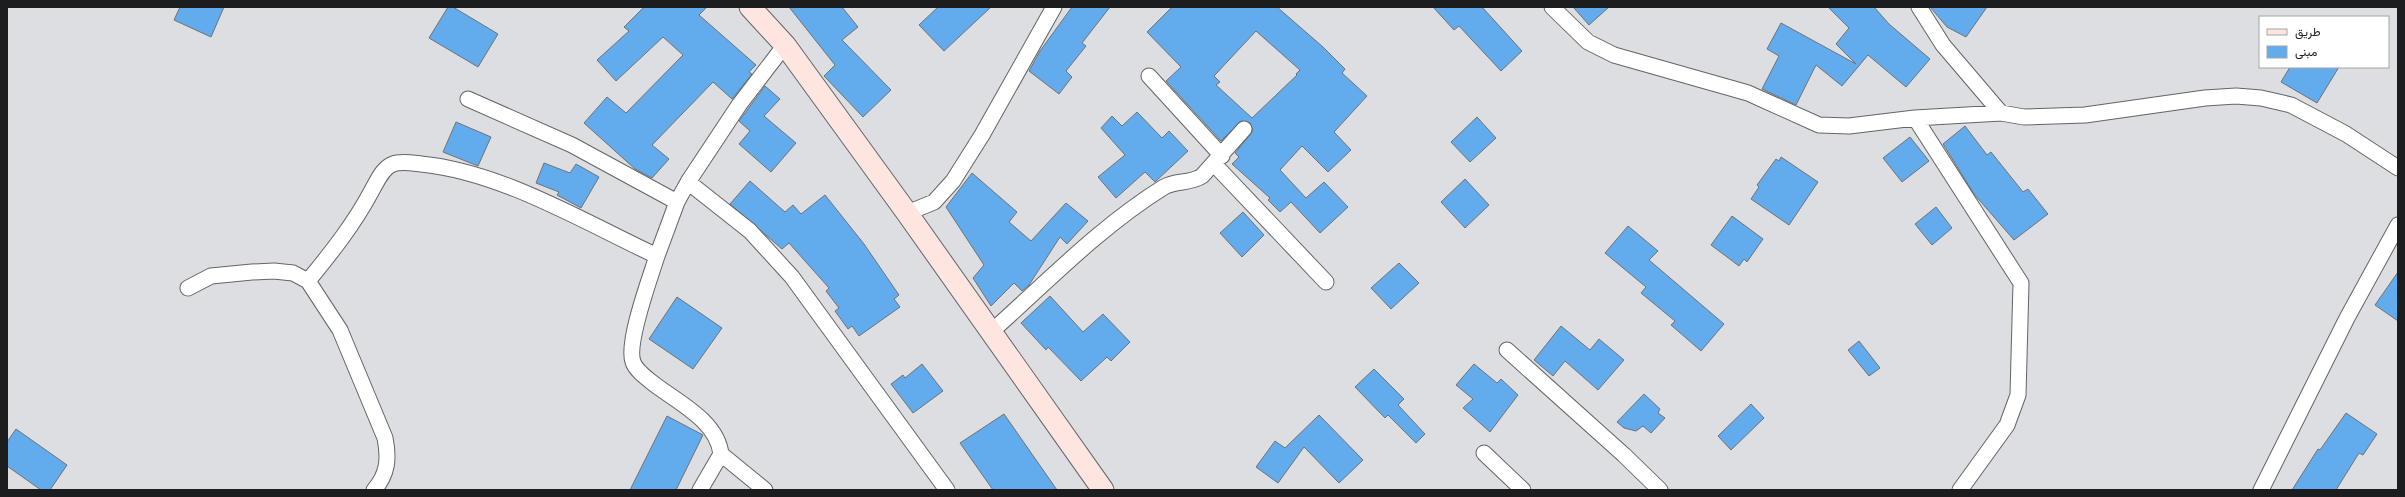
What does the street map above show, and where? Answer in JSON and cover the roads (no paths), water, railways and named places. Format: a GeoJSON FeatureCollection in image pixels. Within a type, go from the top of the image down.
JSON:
{"type":"FeatureCollection","features":[{"type":"Feature","properties":{"kind":"main road"},"geometry":{"type":"LineString","coordinates":[[750,7],[785,45],[907,213],[1103,490]]}},
{"type":"Feature","properties":{"kind":"street"},"geometry":{"type":"LineString","coordinates":[[907,213],[934,202],[953,181],[982,135],[1054,7]]}},
{"type":"Feature","properties":{"kind":"street"},"geometry":{"type":"LineString","coordinates":[[1552,7],[1588,42],[1614,54],[1748,93],[1819,125],[1849,126],[1915,118],[2001,113],[2024,117],[2085,115],[2205,98],[2236,96],[2261,98],[2291,105],[2346,134],[2398,168]]}},
{"type":"Feature","properties":{"kind":"street"},"geometry":{"type":"LineString","coordinates":[[1919,7],[1943,45],[2001,113]]}},
{"type":"Feature","properties":{"kind":"street"},"geometry":{"type":"LineString","coordinates":[[765,490],[721,454],[716,434],[702,420],[646,378],[633,363],[632,345],[657,256],[677,202],[688,182],[739,105],[785,45]]}},
{"type":"Feature","properties":{"kind":"street"},"geometry":{"type":"LineString","coordinates":[[1149,76],[1218,160],[1326,282]]}},
{"type":"Feature","properties":{"kind":"street"},"geometry":{"type":"LineString","coordinates":[[468,99],[572,145],[677,202]]}},
{"type":"Feature","properties":{"kind":"street"},"geometry":{"type":"LineString","coordinates":[[1915,118],[2017,274],[2022,294],[2018,395],[2007,425],[1960,490]]}},
{"type":"Feature","properties":{"kind":"street"},"geometry":{"type":"LineString","coordinates":[[991,332],[1112,225],[1166,186],[1193,182],[1218,160],[1244,129]]}},
{"type":"Feature","properties":{"kind":"street"},"geometry":{"type":"LineString","coordinates":[[308,281],[362,210],[381,173],[393,164],[407,163],[452,170],[506,187],[557,207],[657,256]]}},
{"type":"Feature","properties":{"kind":"street"},"geometry":{"type":"LineString","coordinates":[[688,182],[750,231],[792,277],[947,490]]}},
{"type":"Feature","properties":{"kind":"street"},"geometry":{"type":"LineString","coordinates":[[2261,490],[2347,318],[2398,225]]}},
{"type":"Feature","properties":{"kind":"street"},"geometry":{"type":"LineString","coordinates":[[188,288],[211,276],[252,272],[274,271],[293,273],[308,281],[340,330],[385,438],[388,453],[387,470],[374,490]]}},
{"type":"Feature","properties":{"kind":"street"},"geometry":{"type":"LineString","coordinates":[[1507,350],[1624,455],[1660,490]]}},
{"type":"Feature","properties":{"kind":"street"},"geometry":{"type":"LineString","coordinates":[[1484,453],[1523,490]]}},
{"type":"Feature","properties":{"kind":"street"},"geometry":{"type":"LineString","coordinates":[[700,490],[721,454]]}}]}
